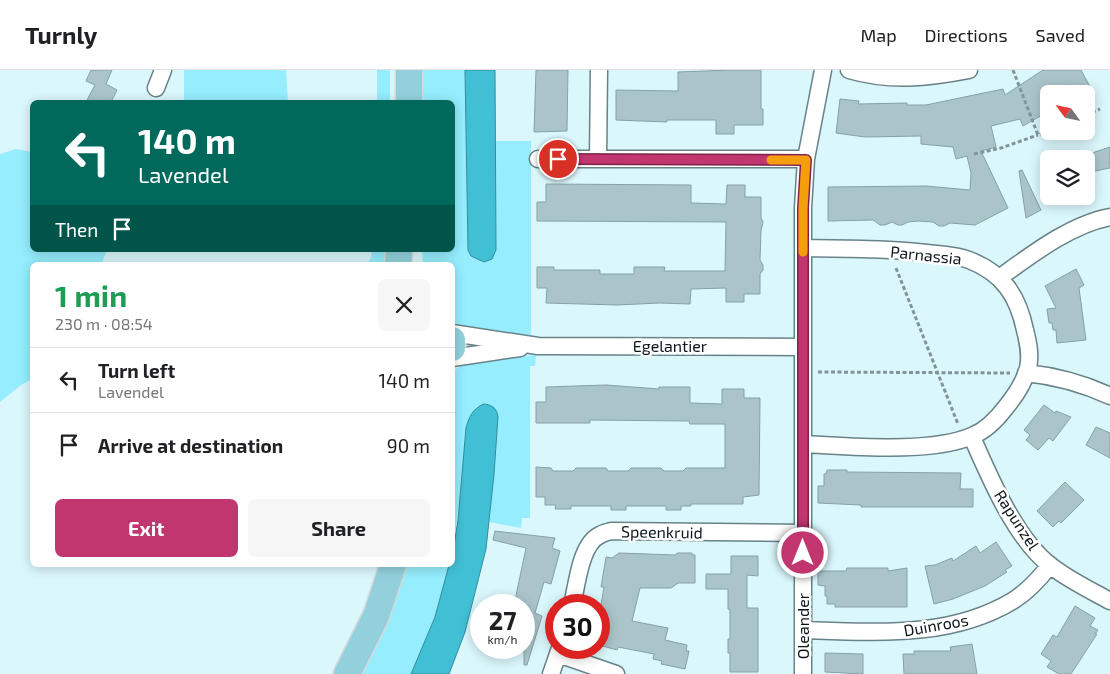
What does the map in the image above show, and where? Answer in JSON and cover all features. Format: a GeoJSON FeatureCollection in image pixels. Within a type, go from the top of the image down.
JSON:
{"type":"FeatureCollection","features":[{"type":"Feature","properties":{"kind":"main road"},"geometry":{"type":"LineString","coordinates":[[408,70],[409,100]]}},
{"type":"Feature","properties":{"kind":"main road"},"geometry":{"type":"LineString","coordinates":[[347,674],[376,616],[392,567]]}},
{"type":"Feature","properties":{"kind":"street"},"geometry":{"type":"LineString","coordinates":[[156,88],[163,70]]}},
{"type":"Feature","properties":{"kind":"street"},"geometry":{"type":"LineString","coordinates":[[598,70],[598,159]]}},
{"type":"Feature","properties":{"kind":"street","name":"Oleander"},"geometry":{"type":"LineString","coordinates":[[803,674],[803,248],[806,160],[822,70]]}},
{"type":"Feature","properties":{"kind":"street"},"geometry":{"type":"LineString","coordinates":[[849,70],[882,77],[908,78],[933,77],[969,70]]}},
{"type":"Feature","properties":{"kind":"street"},"geometry":{"type":"LineString","coordinates":[[538,159],[806,160]]}},
{"type":"Feature","properties":{"kind":"street"},"geometry":{"type":"LineString","coordinates":[[1000,278],[1036,252],[1075,230],[1110,217]]}},
{"type":"Feature","properties":{"kind":"street","name":"Parnassia"},"geometry":{"type":"LineString","coordinates":[[803,248],[910,250],[966,258],[986,267],[1000,278],[1014,296],[1023,320],[1029,345],[1028,366],[1022,385],[1000,416],[987,428],[968,438],[946,444],[925,446],[886,447],[803,444]]}},
{"type":"Feature","properties":{"kind":"street","name":"Egelantier"},"geometry":{"type":"LineString","coordinates":[[455,333],[538,346]]}},
{"type":"Feature","properties":{"kind":"street","name":"Egelantier"},"geometry":{"type":"LineString","coordinates":[[455,358],[538,346],[803,347]]}},
{"type":"Feature","properties":{"kind":"street"},"geometry":{"type":"LineString","coordinates":[[1026,373],[1063,378],[1089,386],[1110,396]]}},
{"type":"Feature","properties":{"kind":"street","name":"Rapunzel"},"geometry":{"type":"LineString","coordinates":[[968,438],[1005,507],[1030,544],[1050,565],[1110,601]]}},
{"type":"Feature","properties":{"kind":"street","name":"Speenkruid"},"geometry":{"type":"LineString","coordinates":[[574,594],[582,561],[588,546],[598,535],[611,531],[803,534]]}},
{"type":"Feature","properties":{"kind":"street","name":"Duinroos"},"geometry":{"type":"LineString","coordinates":[[803,630],[915,631],[949,626],[986,615],[1016,599],[1037,581],[1050,565]]}},
{"type":"Feature","properties":{"kind":"street"},"geometry":{"type":"LineString","coordinates":[[551,674],[556,659]]}},
{"type":"Feature","properties":{"kind":"street"},"geometry":{"type":"LineString","coordinates":[[579,659],[616,674]]}},
{"type":"Feature","properties":{"kind":"path"},"geometry":{"type":"LineString","coordinates":[[974,154],[1001,148],[1038,135],[1013,70]]}},
{"type":"Feature","properties":{"kind":"path"},"geometry":{"type":"LineString","coordinates":[[1095,111],[1100,109]]}},
{"type":"Feature","properties":{"kind":"path"},"geometry":{"type":"LineString","coordinates":[[889,250],[937,373],[968,438]]}},
{"type":"Feature","properties":{"kind":"path"},"geometry":{"type":"LineString","coordinates":[[803,372],[1026,373]]}},
{"type":"Feature","properties":{"kind":"shaded area"},"geometry":{"type":"Polygon","coordinates":[[[184,70],[286,70],[288,100],[184,100],[184,70]]]}},
{"type":"Feature","properties":{"kind":"shaded area"},"geometry":{"type":"Polygon","coordinates":[[[377,70],[390,70],[390,100],[377,100],[377,70]]]}},
{"type":"Feature","properties":{"kind":"shaded area"},"geometry":{"type":"Polygon","coordinates":[[[416,70],[465,70],[468,250],[496,250],[495,141],[531,141],[531,335],[501,333],[457,324],[455,322],[455,262],[423,262],[422,252],[455,252],[455,100],[416,100],[416,70]]]}},
{"type":"Feature","properties":{"kind":"shaded area"},"geometry":{"type":"Polygon","coordinates":[[[465,70],[495,70],[496,250],[492,259],[484,262],[471,256],[468,250],[465,70]]]}},
{"type":"Feature","properties":{"kind":"shaded area"},"geometry":{"type":"Polygon","coordinates":[[[16,149],[30,152],[30,252],[106,252],[102,262],[30,262],[30,380],[0,402],[0,154],[16,149]]]}},
{"type":"Feature","properties":{"kind":"shaded area"},"geometry":{"type":"Polygon","coordinates":[[[372,252],[387,252],[387,262],[368,262],[372,252]]]}},
{"type":"Feature","properties":{"kind":"shaded area"},"geometry":{"type":"Polygon","coordinates":[[[536,355],[535,366],[530,366],[530,518],[522,518],[521,528],[489,522],[498,417],[477,406],[469,419],[455,535],[455,370],[469,363],[536,355]]]}},
{"type":"Feature","properties":{"kind":"shaded area"},"geometry":{"type":"Polygon","coordinates":[[[484,404],[494,408],[497,411],[498,417],[486,549],[475,594],[470,594],[470,612],[465,632],[449,674],[411,674],[435,617],[448,567],[455,567],[455,539],[466,428],[472,413],[484,404]]]}},
{"type":"Feature","properties":{"kind":"shaded area"},"geometry":{"type":"Polygon","coordinates":[[[400,567],[448,567],[435,617],[411,674],[357,674],[400,567]]]}},
{"type":"Feature","properties":{"kind":"building"},"geometry":{"type":"Polygon","coordinates":[[[91,70],[112,70],[106,84],[117,90],[112,100],[87,100],[95,85],[86,81],[91,70]]]}},
{"type":"Feature","properties":{"kind":"building"},"geometry":{"type":"Polygon","coordinates":[[[536,70],[568,70],[567,131],[534,132],[536,70]]]}},
{"type":"Feature","properties":{"kind":"building"},"geometry":{"type":"Polygon","coordinates":[[[761,70],[763,125],[734,125],[734,134],[716,134],[716,120],[667,120],[667,122],[616,120],[616,90],[678,91],[678,72],[761,70]]]}},
{"type":"Feature","properties":{"kind":"building"},"geometry":{"type":"Polygon","coordinates":[[[1043,70],[1081,70],[1089,85],[1040,85],[1040,116],[1023,126],[1020,119],[991,126],[996,147],[981,151],[1008,208],[975,225],[950,223],[939,226],[933,222],[918,221],[902,225],[892,222],[880,225],[873,220],[828,221],[828,187],[926,186],[970,190],[971,173],[967,156],[956,159],[953,147],[921,144],[921,136],[865,137],[836,133],[840,99],[859,101],[858,104],[907,103],[907,105],[926,105],[1003,89],[1005,95],[1043,70]]]}},
{"type":"Feature","properties":{"kind":"building"},"geometry":{"type":"Polygon","coordinates":[[[1110,147],[1110,168],[1095,171],[1095,152],[1110,147]]]}},
{"type":"Feature","properties":{"kind":"building"},"geometry":{"type":"Polygon","coordinates":[[[1022,170],[1041,210],[1026,218],[1019,171],[1022,170]]]}},
{"type":"Feature","properties":{"kind":"building"},"geometry":{"type":"Polygon","coordinates":[[[546,184],[691,185],[691,203],[726,204],[727,185],[745,185],[745,197],[761,197],[761,218],[763,222],[760,260],[763,270],[760,274],[760,294],[744,294],[744,302],[726,302],[726,288],[691,289],[690,304],[617,305],[546,303],[547,288],[537,288],[537,267],[554,267],[554,270],[600,270],[600,274],[634,274],[634,267],[665,267],[664,271],[725,271],[726,222],[537,221],[537,202],[546,202],[546,184]]]}},
{"type":"Feature","properties":{"kind":"building"},"geometry":{"type":"Polygon","coordinates":[[[1076,269],[1084,285],[1079,288],[1086,340],[1057,343],[1056,330],[1053,330],[1052,323],[1049,323],[1047,309],[1056,308],[1045,286],[1076,269]]]}},
{"type":"Feature","properties":{"kind":"building"},"geometry":{"type":"Polygon","coordinates":[[[606,385],[659,389],[659,387],[690,387],[690,403],[722,404],[722,389],[744,389],[744,398],[760,398],[759,495],[743,497],[743,504],[691,504],[691,506],[681,506],[681,510],[666,510],[666,506],[626,506],[626,510],[611,510],[611,506],[571,506],[571,509],[555,509],[556,505],[545,505],[545,497],[536,497],[536,467],[551,468],[553,471],[573,471],[576,468],[606,468],[608,471],[628,471],[631,468],[661,468],[664,471],[683,471],[686,468],[725,468],[725,424],[690,424],[689,421],[590,420],[590,423],[536,423],[536,402],[546,402],[546,387],[606,385]]]}},
{"type":"Feature","properties":{"kind":"building"},"geometry":{"type":"Polygon","coordinates":[[[1044,405],[1055,413],[1056,411],[1071,417],[1053,441],[1049,438],[1038,450],[1026,440],[1030,435],[1024,430],[1044,405]]]}},
{"type":"Feature","properties":{"kind":"building"},"geometry":{"type":"Polygon","coordinates":[[[1096,427],[1110,433],[1110,458],[1086,445],[1096,427]]]}},
{"type":"Feature","properties":{"kind":"building"},"geometry":{"type":"Polygon","coordinates":[[[827,470],[847,470],[847,472],[961,473],[960,489],[973,489],[973,507],[861,507],[861,505],[818,503],[818,486],[824,486],[824,474],[826,474],[827,470]]]}},
{"type":"Feature","properties":{"kind":"building"},"geometry":{"type":"Polygon","coordinates":[[[1065,482],[1084,500],[1061,523],[1059,521],[1053,527],[1037,511],[1065,482]]]}},
{"type":"Feature","properties":{"kind":"building"},"geometry":{"type":"Polygon","coordinates":[[[495,531],[555,538],[552,548],[560,551],[551,584],[544,582],[535,613],[535,594],[516,594],[526,548],[493,540],[495,531]]]}},
{"type":"Feature","properties":{"kind":"building"},"geometry":{"type":"Polygon","coordinates":[[[996,542],[1012,566],[1005,570],[1007,572],[985,586],[953,599],[934,604],[925,566],[935,565],[952,558],[953,561],[976,546],[980,553],[996,542]]]}},
{"type":"Feature","properties":{"kind":"building"},"geometry":{"type":"Polygon","coordinates":[[[619,553],[676,555],[677,553],[692,553],[692,555],[695,555],[695,583],[678,583],[671,588],[640,588],[632,621],[668,628],[665,640],[687,645],[686,651],[689,651],[685,669],[661,664],[662,661],[653,659],[654,654],[618,647],[617,650],[610,648],[610,594],[603,594],[604,587],[601,587],[606,557],[612,558],[619,553]]]}},
{"type":"Feature","properties":{"kind":"building"},"geometry":{"type":"Polygon","coordinates":[[[731,556],[758,556],[758,576],[747,575],[747,608],[758,608],[758,672],[730,672],[730,653],[728,653],[730,610],[728,609],[728,589],[706,589],[706,574],[731,574],[731,556]]]}},
{"type":"Feature","properties":{"kind":"building"},"geometry":{"type":"Polygon","coordinates":[[[847,568],[888,568],[888,571],[907,568],[907,607],[835,607],[835,604],[827,604],[825,586],[818,585],[818,571],[846,571],[847,568]]]}},
{"type":"Feature","properties":{"kind":"building"},"geometry":{"type":"Polygon","coordinates":[[[1075,606],[1095,618],[1090,626],[1098,630],[1071,674],[1059,674],[1047,667],[1051,661],[1041,654],[1053,635],[1057,637],[1075,606]]]}},
{"type":"Feature","properties":{"kind":"building"},"geometry":{"type":"Polygon","coordinates":[[[535,613],[542,616],[535,639],[535,613]]]}},
{"type":"Feature","properties":{"kind":"building"},"geometry":{"type":"Polygon","coordinates":[[[972,644],[977,674],[904,674],[903,654],[914,654],[914,651],[951,651],[950,647],[972,644]]]}},
{"type":"Feature","properties":{"kind":"building"},"geometry":{"type":"Polygon","coordinates":[[[825,653],[863,654],[863,674],[825,672],[825,653]]]}},
{"type":"Feature","properties":{"kind":"building"},"geometry":{"type":"Polygon","coordinates":[[[524,659],[529,659],[527,665],[524,665],[524,659]]]}},
{"type":"Feature","properties":{"kind":"slow traffic"},"geometry":{"type":"LineString","coordinates":[[771,160],[806,160],[803,252]]}},
{"type":"Feature","properties":{"kind":"route"},"geometry":{"type":"LineString","coordinates":[[558,159],[806,160],[803,208],[803,553]]}}]}
